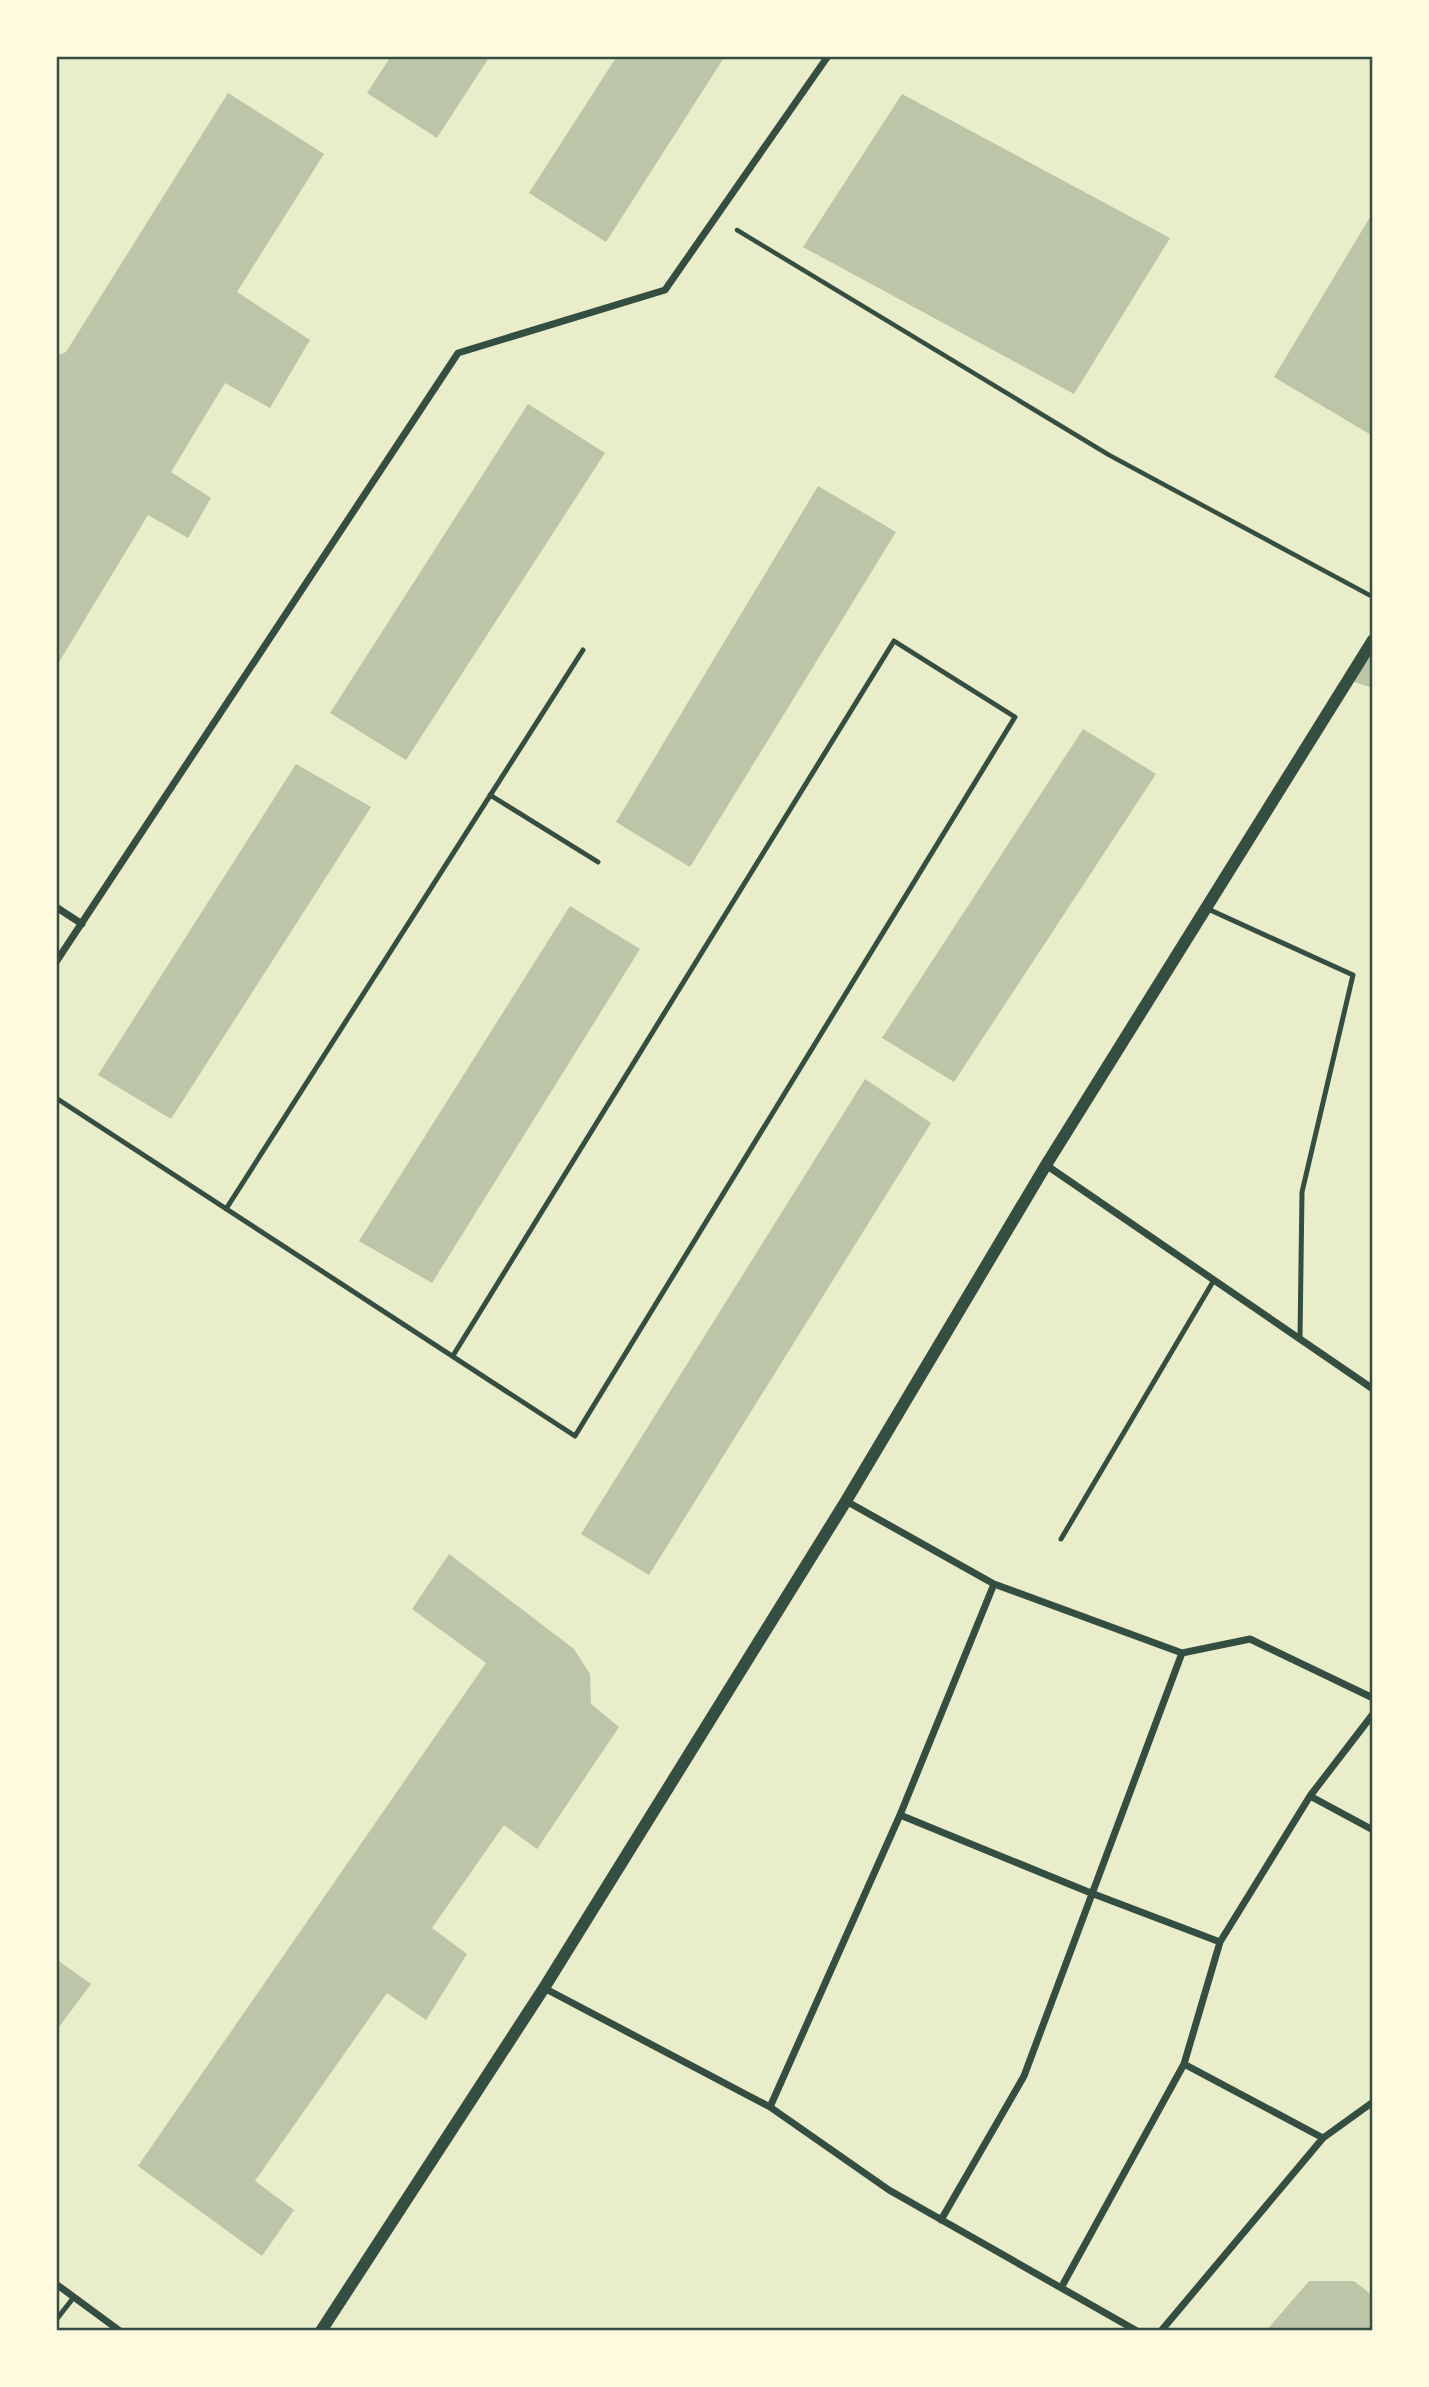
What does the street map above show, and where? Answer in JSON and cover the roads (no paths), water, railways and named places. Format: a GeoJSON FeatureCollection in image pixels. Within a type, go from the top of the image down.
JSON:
{"type":"FeatureCollection","features":[{"type":"Feature","properties":{"kind":"street"},"geometry":{"type":"LineString","coordinates":[[56,962],[458,353],[665,290],[828,56]]}},
{"type":"Feature","properties":{"kind":"street"},"geometry":{"type":"LineString","coordinates":[[321,2331],[544,1988],[846,1501],[1046,1165],[1373,640]]}},
{"type":"Feature","properties":{"kind":"street"},"geometry":{"type":"LineString","coordinates":[[56,907],[82,924]]}},
{"type":"Feature","properties":{"kind":"street"},"geometry":{"type":"LineString","coordinates":[[1046,1165],[1373,1389]]}},
{"type":"Feature","properties":{"kind":"street"},"geometry":{"type":"LineString","coordinates":[[846,1501],[994,1584],[1182,1653],[1250,1639],[1373,1698]]}},
{"type":"Feature","properties":{"kind":"street"},"geometry":{"type":"LineString","coordinates":[[769,2107],[900,1815],[994,1584]]}},
{"type":"Feature","properties":{"kind":"street"},"geometry":{"type":"LineString","coordinates":[[941,2220],[1024,2076],[1182,1653]]}},
{"type":"Feature","properties":{"kind":"street"},"geometry":{"type":"LineString","coordinates":[[1061,2288],[1184,2064],[1220,1942],[1310,1796],[1373,1714]]}},
{"type":"Feature","properties":{"kind":"street"},"geometry":{"type":"LineString","coordinates":[[1310,1796],[1373,1830]]}},
{"type":"Feature","properties":{"kind":"street"},"geometry":{"type":"LineString","coordinates":[[900,1815],[1220,1942]]}},
{"type":"Feature","properties":{"kind":"street"},"geometry":{"type":"LineString","coordinates":[[544,1988],[769,2107],[889,2190],[1137,2331]]}},
{"type":"Feature","properties":{"kind":"street"},"geometry":{"type":"LineString","coordinates":[[1184,2064],[1323,2138]]}},
{"type":"Feature","properties":{"kind":"street"},"geometry":{"type":"LineString","coordinates":[[1161,2331],[1323,2138],[1373,2102]]}},
{"type":"Feature","properties":{"kind":"street"},"geometry":{"type":"LineString","coordinates":[[56,2284],[120,2331]]}},
{"type":"Feature","properties":{"kind":"lane"},"geometry":{"type":"LineString","coordinates":[[56,1098],[575,1436],[1015,717],[894,641],[454,1354]]}},
{"type":"Feature","properties":{"kind":"lane"},"geometry":{"type":"LineString","coordinates":[[226,1209],[583,650]]}},
{"type":"Feature","properties":{"kind":"lane"},"geometry":{"type":"LineString","coordinates":[[490,795],[597,862]]}},
{"type":"Feature","properties":{"kind":"lane"},"geometry":{"type":"LineString","coordinates":[[1206,908],[1353,975],[1302,1192],[1300,1339]]}},
{"type":"Feature","properties":{"kind":"lane"},"geometry":{"type":"LineString","coordinates":[[1060,1539],[1214,1280]]}},
{"type":"Feature","properties":{"kind":"lane"},"geometry":{"type":"LineString","coordinates":[[56,2320],[74,2297]]}}]}
